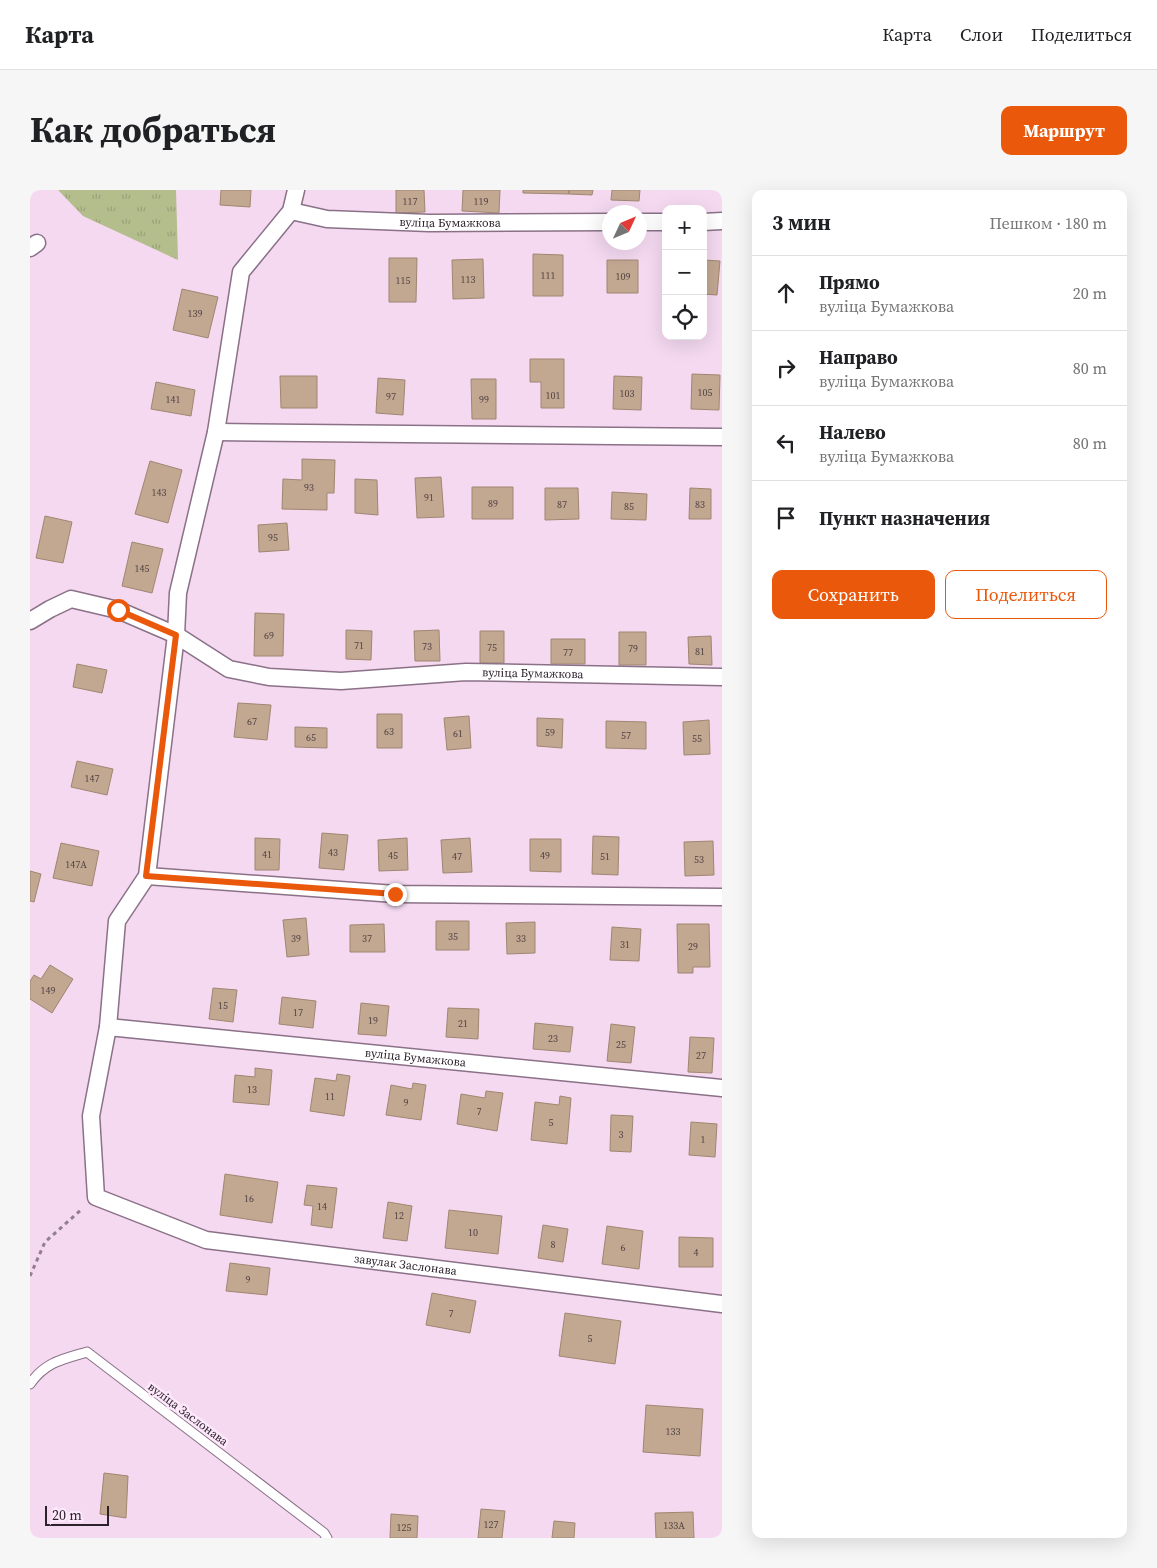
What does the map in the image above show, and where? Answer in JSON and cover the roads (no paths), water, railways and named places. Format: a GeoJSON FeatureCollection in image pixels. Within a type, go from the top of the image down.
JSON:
{"type":"FeatureCollection","features":[{"type":"Feature","properties":{"kind":"street"},"geometry":{"type":"LineString","coordinates":[[108,1027],[117,921],[146,876],[176,635],[178,593],[216,432],[240,272],[291,211],[296,190]]}},
{"type":"Feature","properties":{"kind":"street","name":"вуліца Бумажкова"},"geometry":{"type":"LineString","coordinates":[[291,211],[327,219],[429,223],[602,222]]}},
{"type":"Feature","properties":{"kind":"street"},"geometry":{"type":"LineString","coordinates":[[647,222],[662,222]]}},
{"type":"Feature","properties":{"kind":"street"},"geometry":{"type":"LineString","coordinates":[[707,222],[722,222]]}},
{"type":"Feature","properties":{"kind":"street"},"geometry":{"type":"LineString","coordinates":[[216,432],[722,437]]}},
{"type":"Feature","properties":{"kind":"street","name":"вуліца Бумажкова"},"geometry":{"type":"LineString","coordinates":[[30,621],[71,599],[118,610],[176,635],[229,669],[269,677],[341,681],[466,672],[722,677]]}},
{"type":"Feature","properties":{"kind":"street"},"geometry":{"type":"LineString","coordinates":[[146,876],[395,894],[722,897]]}},
{"type":"Feature","properties":{"kind":"street","name":"вуліца Бумажкова"},"geometry":{"type":"LineString","coordinates":[[108,1027],[722,1088]]}},
{"type":"Feature","properties":{"kind":"street","name":"завулак Заслонава"},"geometry":{"type":"LineString","coordinates":[[108,1027],[91,1116],[96,1197],[206,1240],[722,1304]]}},
{"type":"Feature","properties":{"kind":"lane","name":"вуліца Заслонава"},"geometry":{"type":"LineString","coordinates":[[30,1384],[38,1371],[59,1360],[87,1352],[316,1527],[327,1538]]}}]}
